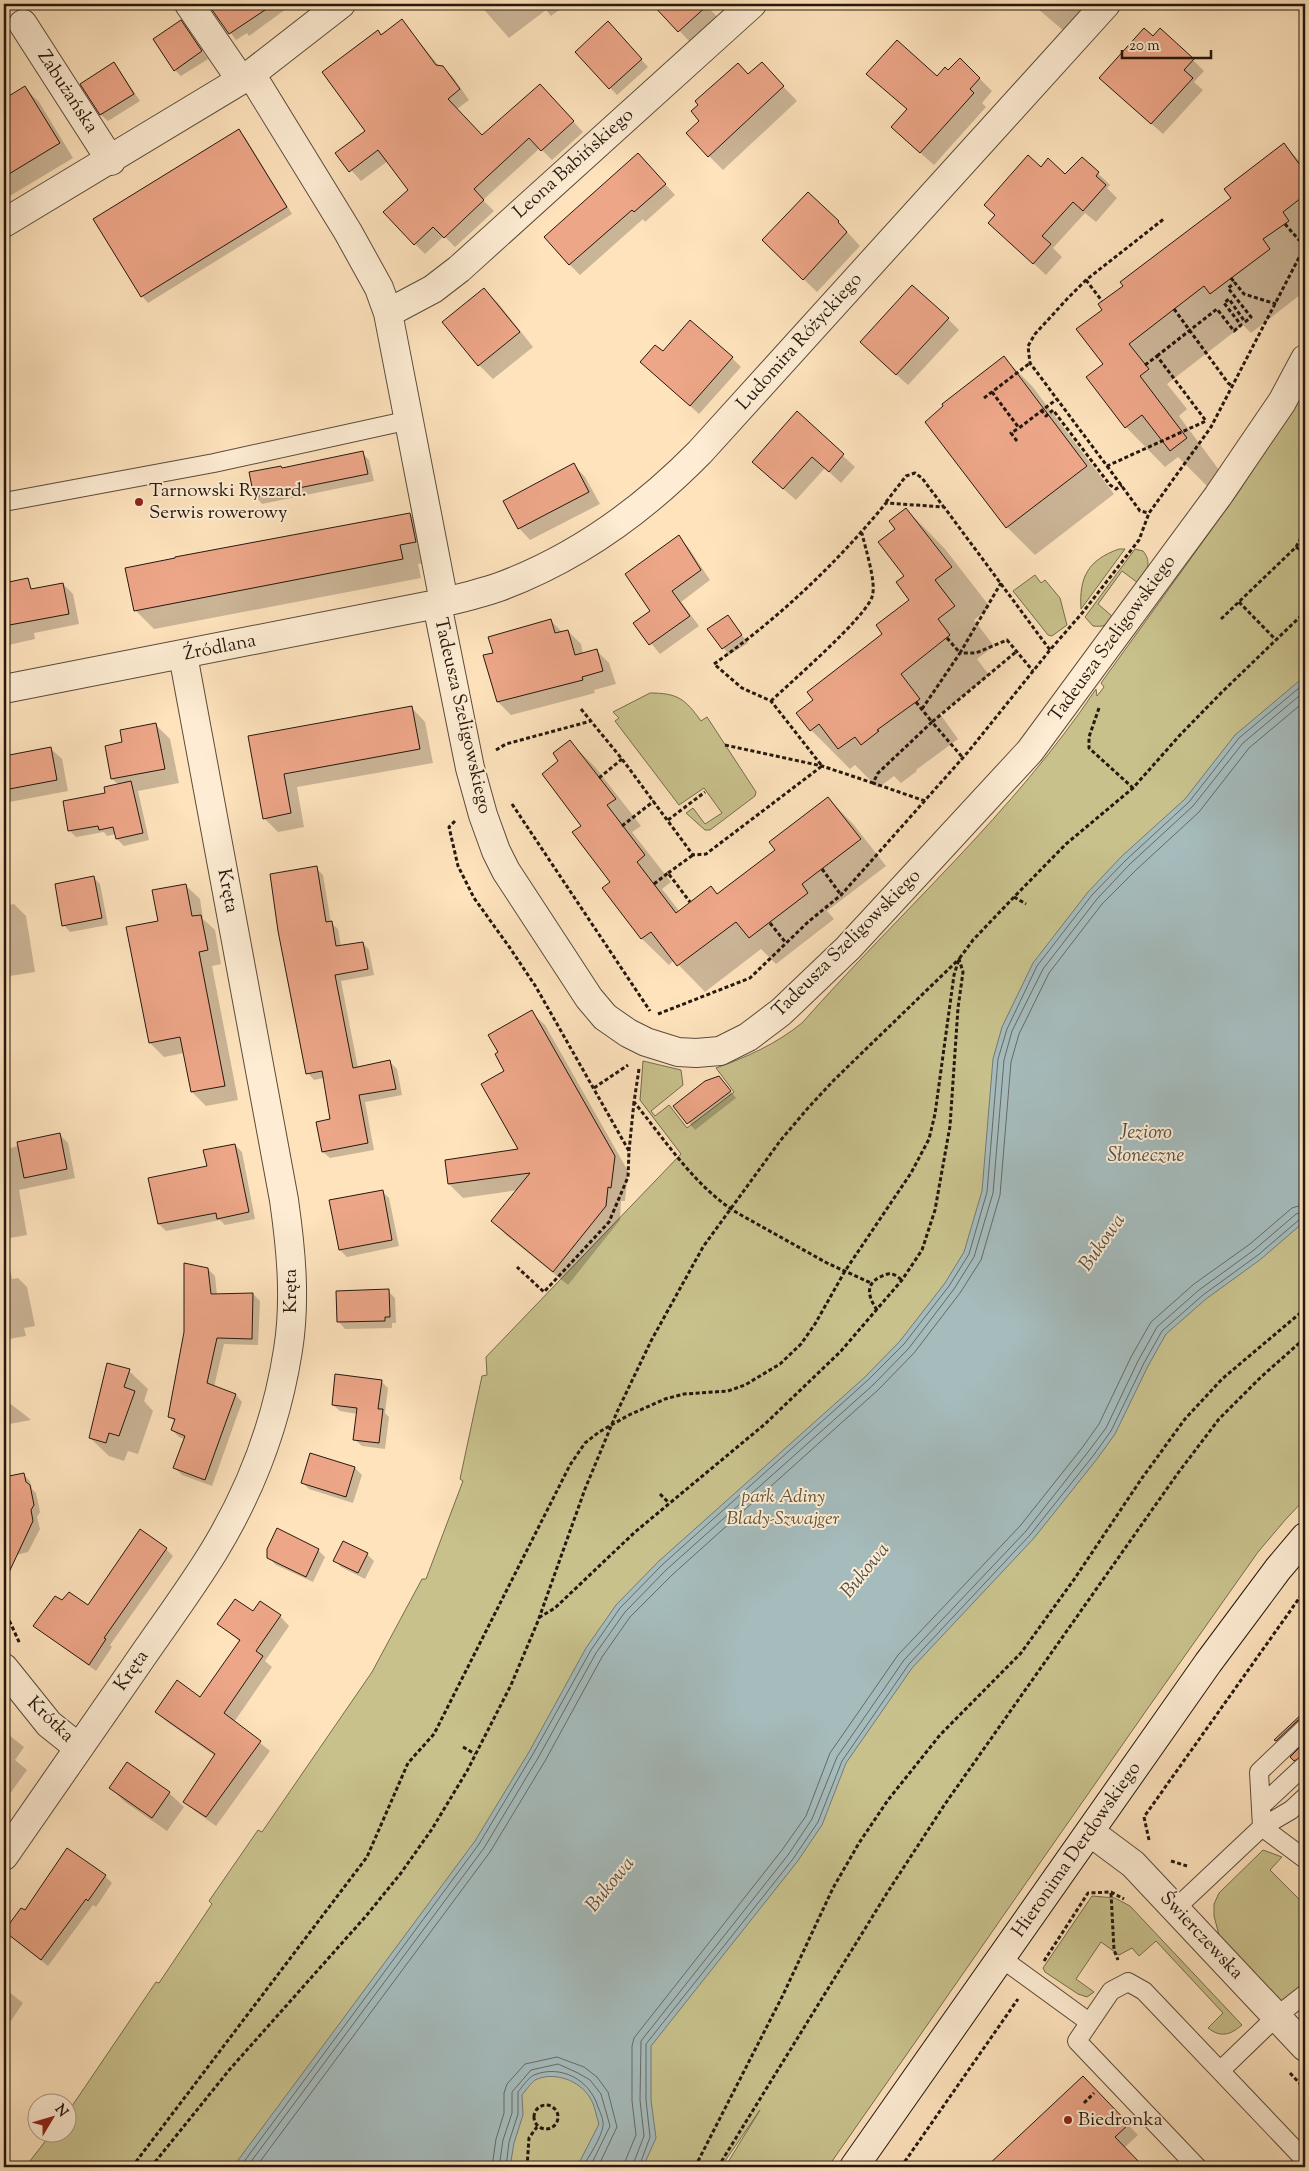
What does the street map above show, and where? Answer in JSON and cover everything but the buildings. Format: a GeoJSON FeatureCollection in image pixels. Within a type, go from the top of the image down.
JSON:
{"type":"FeatureCollection","features":[{"type":"Feature","properties":{"kind":"street"},"geometry":{"type":"LineString","coordinates":[[189,4],[246,77],[348,232],[379,288],[388,313],[410,420],[441,603]]}},
{"type":"Feature","properties":{"kind":"street"},"geometry":{"type":"LineString","coordinates":[[4,223],[246,77],[341,4]]}},
{"type":"Feature","properties":{"kind":"street","name":"Leona Babińskiego"},"geometry":{"type":"LineString","coordinates":[[388,313],[433,289],[459,269],[752,4]]}},
{"type":"Feature","properties":{"kind":"street","name":"Ludomira Różyckiego"},"geometry":{"type":"LineString","coordinates":[[441,603],[498,587],[565,556],[614,526],[673,478],[700,452],[1106,4]]}},
{"type":"Feature","properties":{"kind":"street","name":"Zabużańska"},"geometry":{"type":"LineString","coordinates":[[22,24],[111,160]]}},
{"type":"Feature","properties":{"kind":"street","name":"Tadeusza Szeligowskiego"},"geometry":{"type":"LineString","coordinates":[[441,603],[470,768],[483,815],[506,872],[589,998],[605,1017],[628,1033],[643,1050],[696,1053],[720,1051],[748,1037],[781,1012],[848,948],[1030,751],[1218,496],[1282,402],[1305,359]]}},
{"type":"Feature","properties":{"kind":"street","name":"Źródlana"},"geometry":{"type":"LineString","coordinates":[[4,690],[441,603]]}},
{"type":"Feature","properties":{"kind":"street","name":"Kręta"},"geometry":{"type":"LineString","coordinates":[[4,1856],[191,1586],[232,1519],[247,1487],[266,1437],[275,1409],[288,1350],[292,1302],[292,1268],[284,1200],[183,655]]}},
{"type":"Feature","properties":{"kind":"street","name":"Hieronima Derdowskiego"},"geometry":{"type":"LineString","coordinates":[[854,2167],[1208,1663],[1278,1569],[1305,1537]]}},
{"type":"Feature","properties":{"kind":"street","name":"Krótka"},"geometry":{"type":"LineString","coordinates":[[4,1668],[49,1724],[78,1748]]}},
{"type":"Feature","properties":{"kind":"street","name":"Świerczewska"},"geometry":{"type":"LineString","coordinates":[[1090,1832],[1133,1864],[1305,2047]]}},
{"type":"Feature","properties":{"kind":"lane"},"geometry":{"type":"LineString","coordinates":[[4,502],[214,463],[410,420]]}},
{"type":"Feature","properties":{"kind":"lane"},"geometry":{"type":"LineString","coordinates":[[1262,1828],[1259,1772],[1305,1728]]}},
{"type":"Feature","properties":{"kind":"lane"},"geometry":{"type":"LineString","coordinates":[[1261,1806],[1305,1764]]}},
{"type":"Feature","properties":{"kind":"lane"},"geometry":{"type":"LineString","coordinates":[[1176,1909],[1262,1828],[1291,1810],[1305,1797]]}},
{"type":"Feature","properties":{"kind":"lane"},"geometry":{"type":"LineString","coordinates":[[1262,1828],[1305,1859]]}},
{"type":"Feature","properties":{"kind":"lane"},"geometry":{"type":"LineString","coordinates":[[1001,1958],[1089,2022]]}},
{"type":"Feature","properties":{"kind":"lane"},"geometry":{"type":"LineString","coordinates":[[1197,2167],[1077,2041],[1111,1991],[1128,1982],[1144,1991],[1305,2160]]}},
{"type":"Feature","properties":{"kind":"lane"},"geometry":{"type":"LineString","coordinates":[[1221,2070],[1277,2016],[1305,1994]]}},
{"type":"Feature","properties":{"kind":"path"},"geometry":{"type":"LineString","coordinates":[[1149,514],[1140,511],[1030,363],[1028,346],[1035,334],[1086,280],[1165,218]]}},
{"type":"Feature","properties":{"kind":"path"},"geometry":{"type":"LineString","coordinates":[[653,1016],[750,978],[786,943],[841,895],[962,758],[1083,612],[1139,540],[1149,514],[1211,427],[1276,304],[1305,245],[1285,224]]}},
{"type":"Feature","properties":{"kind":"path"},"geometry":{"type":"LineString","coordinates":[[1231,278],[1244,294],[1276,304]]}},
{"type":"Feature","properties":{"kind":"path"},"geometry":{"type":"LineString","coordinates":[[1086,280],[1102,301]]}},
{"type":"Feature","properties":{"kind":"path"},"geometry":{"type":"LineString","coordinates":[[1145,365],[1217,309],[1234,331],[1241,326],[1224,302],[1229,299],[1245,322],[1251,317],[1228,288],[1235,283]]}},
{"type":"Feature","properties":{"kind":"path"},"geometry":{"type":"LineString","coordinates":[[1174,309],[1228,383],[1233,386]]}},
{"type":"Feature","properties":{"kind":"path"},"geometry":{"type":"LineString","coordinates":[[1157,356],[1211,427]]}},
{"type":"Feature","properties":{"kind":"path"},"geometry":{"type":"LineString","coordinates":[[984,398],[1030,363]]}},
{"type":"Feature","properties":{"kind":"path"},"geometry":{"type":"LineString","coordinates":[[992,392],[1019,428]]}},
{"type":"Feature","properties":{"kind":"path"},"geometry":{"type":"LineString","coordinates":[[1017,441],[1011,433],[1056,399]]}},
{"type":"Feature","properties":{"kind":"path"},"geometry":{"type":"LineString","coordinates":[[1042,410],[1046,416],[1053,410],[1110,485],[1116,489],[1122,486]]}},
{"type":"Feature","properties":{"kind":"path"},"geometry":{"type":"LineString","coordinates":[[1107,466],[1206,421]]}},
{"type":"Feature","properties":{"kind":"path"},"geometry":{"type":"LineString","coordinates":[[822,766],[771,701],[742,688],[714,664],[760,630],[809,586],[862,532],[906,476],[915,473],[922,478],[1050,650]]}},
{"type":"Feature","properties":{"kind":"path"},"geometry":{"type":"LineString","coordinates":[[886,503],[944,507]]}},
{"type":"Feature","properties":{"kind":"path"},"geometry":{"type":"LineString","coordinates":[[771,701],[850,624],[865,608],[872,597],[873,586],[862,532]]}},
{"type":"Feature","properties":{"kind":"path"},"geometry":{"type":"LineString","coordinates":[[1221,619],[1296,547],[1304,533],[1297,532]]}},
{"type":"Feature","properties":{"kind":"path"},"geometry":{"type":"LineString","coordinates":[[1296,547],[1305,553]]}},
{"type":"Feature","properties":{"kind":"path"},"geometry":{"type":"LineString","coordinates":[[1280,555],[1284,559]]}},
{"type":"Feature","properties":{"kind":"path"},"geometry":{"type":"LineString","coordinates":[[922,710],[960,653],[1001,583]]}},
{"type":"Feature","properties":{"kind":"path"},"geometry":{"type":"LineString","coordinates":[[1239,602],[1275,639]]}},
{"type":"Feature","properties":{"kind":"path"},"geometry":{"type":"LineString","coordinates":[[151,2167],[230,2069],[329,1960],[401,1873],[432,1830],[511,1685],[540,1617],[585,1489],[634,1375],[703,1247],[729,1209],[780,1141],[834,1080],[959,959],[973,940],[1066,844],[1134,788],[1180,735],[1275,639],[1305,612]]}},
{"type":"Feature","properties":{"kind":"path"},"geometry":{"type":"LineString","coordinates":[[947,638],[960,653],[976,653],[1007,640],[1033,671]]}},
{"type":"Feature","properties":{"kind":"path"},"geometry":{"type":"LineString","coordinates":[[873,783],[878,773],[932,722],[1017,652]]}},
{"type":"Feature","properties":{"kind":"path"},"geometry":{"type":"LineString","coordinates":[[916,702],[962,758]]}},
{"type":"Feature","properties":{"kind":"path"},"geometry":{"type":"LineString","coordinates":[[581,709],[622,759],[693,855]]}},
{"type":"Feature","properties":{"kind":"path"},"geometry":{"type":"LineString","coordinates":[[490,753],[506,744],[591,721]]}},
{"type":"Feature","properties":{"kind":"path"},"geometry":{"type":"LineString","coordinates":[[725,745],[822,766],[925,801]]}},
{"type":"Feature","properties":{"kind":"path"},"geometry":{"type":"LineString","coordinates":[[1093,752],[1134,788]]}},
{"type":"Feature","properties":{"kind":"path"},"geometry":{"type":"LineString","coordinates":[[599,778],[622,759]]}},
{"type":"Feature","properties":{"kind":"path"},"geometry":{"type":"LineString","coordinates":[[654,884],[693,855],[706,854],[822,766]]}},
{"type":"Feature","properties":{"kind":"path"},"geometry":{"type":"LineString","coordinates":[[668,820],[706,792]]}},
{"type":"Feature","properties":{"kind":"path"},"geometry":{"type":"LineString","coordinates":[[622,826],[654,802]]}},
{"type":"Feature","properties":{"kind":"path"},"geometry":{"type":"LineString","coordinates":[[460,817],[449,827],[458,866],[474,898],[536,987],[629,1151]]}},
{"type":"Feature","properties":{"kind":"path"},"geometry":{"type":"LineString","coordinates":[[822,869],[841,895]]}},
{"type":"Feature","properties":{"kind":"path"},"geometry":{"type":"LineString","coordinates":[[668,873],[690,902]]}},
{"type":"Feature","properties":{"kind":"path"},"geometry":{"type":"LineString","coordinates":[[1014,897],[1026,904]]}},
{"type":"Feature","properties":{"kind":"path"},"geometry":{"type":"LineString","coordinates":[[770,923],[786,943]]}},
{"type":"Feature","properties":{"kind":"path"},"geometry":{"type":"LineString","coordinates":[[132,2167],[367,1857],[408,1763],[434,1734],[570,1464],[585,1443],[612,1424],[665,1399],[684,1394],[728,1391],[745,1385],[780,1364],[801,1344],[815,1324],[845,1271],[911,1173],[929,1139],[935,1114],[954,975],[959,959]]}},
{"type":"Feature","properties":{"kind":"path"},"geometry":{"type":"LineString","coordinates":[[540,1617],[555,1608],[606,1558],[765,1424],[841,1351],[902,1280],[922,1250],[932,1222],[950,1126],[958,1008],[963,972],[959,959]]}},
{"type":"Feature","properties":{"kind":"path"},"geometry":{"type":"LineString","coordinates":[[594,1088],[643,1050]]}},
{"type":"Feature","properties":{"kind":"path"},"geometry":{"type":"LineString","coordinates":[[517,1267],[544,1292],[609,1222],[628,1177],[634,1102],[643,1050]]}},
{"type":"Feature","properties":{"kind":"path"},"geometry":{"type":"LineString","coordinates":[[634,1102],[702,1184],[729,1209],[871,1283]]}},
{"type":"Feature","properties":{"kind":"path"},"geometry":{"type":"LineString","coordinates":[[877,1310],[871,1301],[869,1289],[871,1283],[882,1276],[892,1274],[902,1280]]}},
{"type":"Feature","properties":{"kind":"path"},"geometry":{"type":"LineString","coordinates":[[695,2167],[783,1995],[833,1888],[859,1842],[888,1800],[940,1735],[1021,1653],[1185,1419],[1222,1379],[1305,1309]]}},
{"type":"Feature","properties":{"kind":"path"},"geometry":{"type":"LineString","coordinates":[[718,2167],[887,1893],[945,1804],[1166,1488],[1219,1419],[1261,1377],[1305,1338]]}},
{"type":"Feature","properties":{"kind":"path"},"geometry":{"type":"LineString","coordinates":[[660,1494],[669,1503]]}},
{"type":"Feature","properties":{"kind":"path"},"geometry":{"type":"LineString","coordinates":[[1151,1843],[1145,1828],[1144,1817],[1305,1590]]}},
{"type":"Feature","properties":{"kind":"path"},"geometry":{"type":"LineString","coordinates":[[463,1748],[475,1754]]}},
{"type":"Feature","properties":{"kind":"path"},"geometry":{"type":"LineString","coordinates":[[1165,1858],[1182,1865],[1191,1866]]}},
{"type":"Feature","properties":{"kind":"path"},"geometry":{"type":"LineString","coordinates":[[901,2167],[1088,1893],[1111,1892],[1114,1950],[1128,1982]]}},
{"type":"Feature","properties":{"kind":"path"},"geometry":{"type":"LineString","coordinates":[[548,2104],[556,2109],[558,2118],[553,2127],[545,2130],[537,2127],[533,2117],[542,2106],[548,2104]]}},
{"type":"Feature","properties":{"kind":"path"},"geometry":{"type":"LineString","coordinates":[[527,2167],[530,2138],[537,2127]]}},
{"type":"Feature","properties":{"kind":"green space","name":"park Adiny Blady-Szwajger"},"geometry":{"type":"Polygon","coordinates":[[[1305,390],[1305,1499],[1258,1552],[828,2167],[725,2167],[760,2110],[721,2167],[27,2167],[43,2144],[78,2144],[78,2097],[156,1982],[159,1983],[212,1904],[209,1901],[258,1830],[262,1832],[372,1672],[422,1579],[426,1579],[463,1481],[460,1479],[482,1376],[487,1375],[486,1357],[681,1154],[640,1100],[643,1061],[681,1070],[683,1085],[651,1111],[655,1116],[669,1105],[687,1128],[734,1092],[716,1068],[761,1049],[802,1023],[993,819],[1064,734],[1096,689],[1097,696],[1104,687],[1101,683],[1238,493],[1305,390]]]}},
{"type":"Feature","properties":{"kind":"green space"},"geometry":{"type":"Polygon","coordinates":[[[1125,549],[1081,609],[1082,588],[1088,571],[1093,564],[1108,553],[1125,549]]]}},
{"type":"Feature","properties":{"kind":"green space"},"geometry":{"type":"Polygon","coordinates":[[[1135,549],[1143,551],[1146,555],[1148,563],[1146,571],[1138,583],[1122,571],[1098,604],[1113,617],[1105,625],[1093,626],[1085,617],[1135,549]]]}},
{"type":"Feature","properties":{"kind":"green space"},"geometry":{"type":"Polygon","coordinates":[[[1035,575],[1041,583],[1045,580],[1060,598],[1067,625],[1052,636],[1048,635],[1013,591],[1035,575]]]}},
{"type":"Feature","properties":{"kind":"green space"},"geometry":{"type":"Polygon","coordinates":[[[650,693],[674,696],[685,702],[701,721],[707,717],[756,792],[755,796],[710,830],[705,830],[686,813],[693,808],[705,824],[722,813],[704,788],[679,805],[615,721],[619,718],[613,712],[650,693]]]}},
{"type":"Feature","properties":{"kind":"green space"},"geometry":{"type":"Polygon","coordinates":[[[1263,1850],[1282,1857],[1270,1870],[1305,1905],[1305,1982],[1283,2003],[1219,1935],[1214,1916],[1214,1904],[1219,1893],[1263,1850]]]}},
{"type":"Feature","properties":{"kind":"green space"},"geometry":{"type":"Polygon","coordinates":[[[1092,1896],[1115,1898],[1130,1906],[1242,2025],[1225,2034],[1217,2033],[1208,2028],[1223,2013],[1156,1941],[1139,1956],[1132,1948],[1119,1955],[1101,1942],[1076,1979],[1094,1992],[1087,1997],[1078,1994],[1045,1972],[1043,1968],[1092,1896]]]}},
{"type":"Feature","properties":{"kind":"water","name":"Jezioro Słoneczne"},"geometry":{"type":"Polygon","coordinates":[[[1305,676],[1305,1221],[1261,1259],[1206,1299],[1166,1334],[1115,1434],[1097,1459],[1034,1538],[912,1668],[846,1763],[822,1825],[797,1862],[651,2046],[651,2100],[656,2138],[643,2167],[574,2167],[579,2163],[599,2124],[590,2098],[580,2086],[566,2079],[550,2076],[535,2080],[522,2095],[523,2115],[514,2143],[510,2167],[233,2167],[475,1841],[529,1752],[586,1648],[616,1605],[659,1561],[865,1377],[900,1341],[945,1283],[964,1252],[982,1191],[993,1059],[1002,1027],[1033,963],[1088,892],[1122,856],[1185,799],[1235,735],[1305,676]]]}},
{"type":"Feature","properties":{"kind":"place","name":"Tarnowski Ryszard. Serwis rowerowy"},"geometry":{"type":"Point","coordinates":[139,502]}},
{"type":"Feature","properties":{"kind":"place","name":"Biedronka"},"geometry":{"type":"Point","coordinates":[1068,2120]}},
{"type":"Feature","properties":{"kind":"water label","name":"Bukowa"},"geometry":{"type":"Point","coordinates":[1103,1243]}},
{"type":"Feature","properties":{"kind":"water label","name":"Bukowa"},"geometry":{"type":"Point","coordinates":[866,1571]}},
{"type":"Feature","properties":{"kind":"water label","name":"Bukowa"},"geometry":{"type":"Point","coordinates":[611,1885]}}]}
